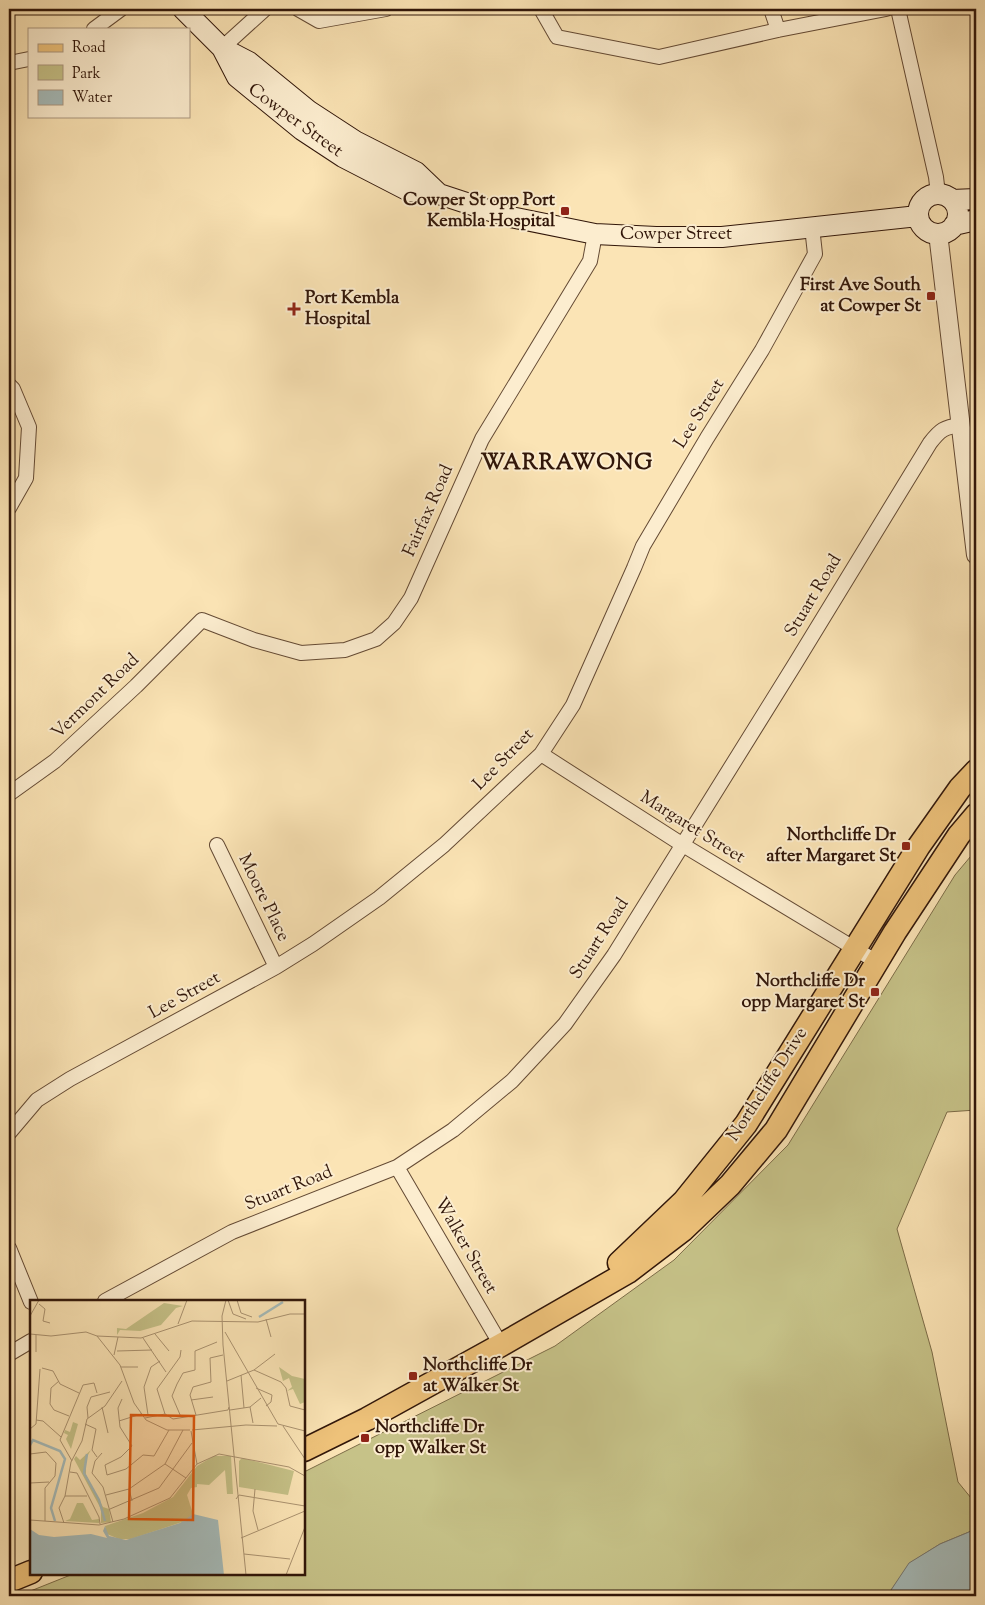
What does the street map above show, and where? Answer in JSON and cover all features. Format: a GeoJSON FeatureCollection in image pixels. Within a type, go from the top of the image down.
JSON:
{"type":"FeatureCollection","features":[{"type":"Feature","properties":{"kind":"main road","name":"Cowper Street"},"geometry":{"type":"LineString","coordinates":[[183,9],[222,48],[249,62],[309,111],[355,141],[416,172],[439,194]]}},
{"type":"Feature","properties":{"kind":"main road","name":"Cowper Street"},"geometry":{"type":"LineString","coordinates":[[222,48],[237,77],[302,130],[343,157],[373,174],[410,191],[439,194],[506,216],[595,234],[656,238],[722,236],[918,216]]}},
{"type":"Feature","properties":{"kind":"main road"},"geometry":{"type":"LineString","coordinates":[[309,111],[312,124],[335,140],[340,147],[343,157],[357,154],[386,157]]}},
{"type":"Feature","properties":{"kind":"main road"},"geometry":{"type":"LineString","coordinates":[[976,199],[932,195],[926,198],[918,209],[918,216],[923,226],[932,233],[976,220]]}},
{"type":"Feature","properties":{"kind":"main road"},"geometry":{"type":"LineString","coordinates":[[945,197],[957,209],[957,220],[946,229]]}},
{"type":"Feature","properties":{"kind":"main road","name":"Northcliffe Drive"},"geometry":{"type":"LineString","coordinates":[[501,1345],[619,1263],[684,1201],[746,1124],[919,846],[960,788],[976,771]]}},
{"type":"Feature","properties":{"kind":"main road","name":"Northcliffe Drive"},"geometry":{"type":"LineString","coordinates":[[305,1450],[367,1419],[628,1272],[683,1230],[730,1185],[776,1130],[894,932],[959,835],[976,815]]}},
{"type":"Feature","properties":{"kind":"main road"},"geometry":{"type":"LineString","coordinates":[[9,1581],[30,1572]]}},
{"type":"Feature","properties":{"kind":"street"},"geometry":{"type":"LineString","coordinates":[[95,28],[121,9]]}},
{"type":"Feature","properties":{"kind":"street"},"geometry":{"type":"LineString","coordinates":[[222,48],[265,9]]}},
{"type":"Feature","properties":{"kind":"street"},"geometry":{"type":"LineString","coordinates":[[298,9],[319,21],[386,9]]}},
{"type":"Feature","properties":{"kind":"street"},"geometry":{"type":"LineString","coordinates":[[541,9],[557,37],[659,57],[778,30],[886,9]]}},
{"type":"Feature","properties":{"kind":"street"},"geometry":{"type":"LineString","coordinates":[[771,9],[778,30]]}},
{"type":"Feature","properties":{"kind":"street"},"geometry":{"type":"LineString","coordinates":[[898,9],[936,177],[945,197]]}},
{"type":"Feature","properties":{"kind":"street"},"geometry":{"type":"LineString","coordinates":[[9,63],[28,59]]}},
{"type":"Feature","properties":{"kind":"street","name":"Lee Street"},"geometry":{"type":"LineString","coordinates":[[9,1133],[37,1100],[70,1079],[276,967],[379,898],[444,846],[540,754],[573,705],[643,546],[762,350],[815,254],[812,228]]}},
{"type":"Feature","properties":{"kind":"street"},"geometry":{"type":"LineString","coordinates":[[946,229],[961,425],[976,556]]}},
{"type":"Feature","properties":{"kind":"street","name":"Fairfax Road"},"geometry":{"type":"LineString","coordinates":[[202,620],[254,640],[301,653],[345,650],[376,639],[394,622],[411,598],[482,439],[590,262],[595,234]]}},
{"type":"Feature","properties":{"kind":"street"},"geometry":{"type":"LineString","coordinates":[[9,385],[13,389],[29,427],[26,478],[9,508]]}},
{"type":"Feature","properties":{"kind":"street","name":"Stuart Road"},"geometry":{"type":"LineString","coordinates":[[107,1300],[232,1232],[397,1167],[453,1130],[512,1081],[565,1024],[614,956],[930,443],[940,431],[947,427],[961,425]]}},
{"type":"Feature","properties":{"kind":"street","name":"Vermont Road"},"geometry":{"type":"LineString","coordinates":[[9,794],[56,761],[132,690],[202,620]]}},
{"type":"Feature","properties":{"kind":"street","name":"Margaret Street"},"geometry":{"type":"LineString","coordinates":[[540,754],[683,845],[877,962]]}},
{"type":"Feature","properties":{"kind":"street","name":"Moore Place"},"geometry":{"type":"LineString","coordinates":[[217,845],[276,967]]}},
{"type":"Feature","properties":{"kind":"street","name":"Walker Street"},"geometry":{"type":"LineString","coordinates":[[397,1167],[501,1345]]}},
{"type":"Feature","properties":{"kind":"street"},"geometry":{"type":"LineString","coordinates":[[9,1248],[30,1300]]}},
{"type":"Feature","properties":{"kind":"street"},"geometry":{"type":"LineString","coordinates":[[9,1354],[30,1342]]}},
{"type":"Feature","properties":{"kind":"green space"},"geometry":{"type":"Polygon","coordinates":[[[976,850],[976,1110],[947,1112],[897,1229],[932,1352],[958,1482],[976,1504],[976,1526],[969,1532],[940,1544],[910,1563],[887,1596],[18,1596],[70,1575],[305,1575],[305,1471],[555,1346],[674,1260],[788,1145],[955,875],[976,850]]]}},
{"type":"Feature","properties":{"kind":"water"},"geometry":{"type":"Polygon","coordinates":[[[976,1526],[976,1596],[887,1596],[909,1563],[940,1544],[969,1532],[976,1526]]]}},
{"type":"Feature","properties":{"kind":"place","name":"Cowper St opp Port Kembla Hospital"},"geometry":{"type":"Point","coordinates":[565,211]}},
{"type":"Feature","properties":{"kind":"place","name":"First Ave South at Cowper St"},"geometry":{"type":"Point","coordinates":[931,296]}},
{"type":"Feature","properties":{"kind":"place","name":"Port Kembla Hospital"},"geometry":{"type":"Point","coordinates":[294,309]}},
{"type":"Feature","properties":{"kind":"place","name":"Northcliffe Dr after Margaret St"},"geometry":{"type":"Point","coordinates":[906,846]}},
{"type":"Feature","properties":{"kind":"place","name":"Northcliffe Dr opp Margaret St"},"geometry":{"type":"Point","coordinates":[875,992]}},
{"type":"Feature","properties":{"kind":"place","name":"Northcliffe Dr at Walker St"},"geometry":{"type":"Point","coordinates":[413,1376]}},
{"type":"Feature","properties":{"kind":"place","name":"Northcliffe Dr opp Walker St"},"geometry":{"type":"Point","coordinates":[365,1438]}},
{"type":"Feature","properties":{"kind":"district","name":"WARRAWONG"},"geometry":{"type":"Point","coordinates":[567,464]}}]}
